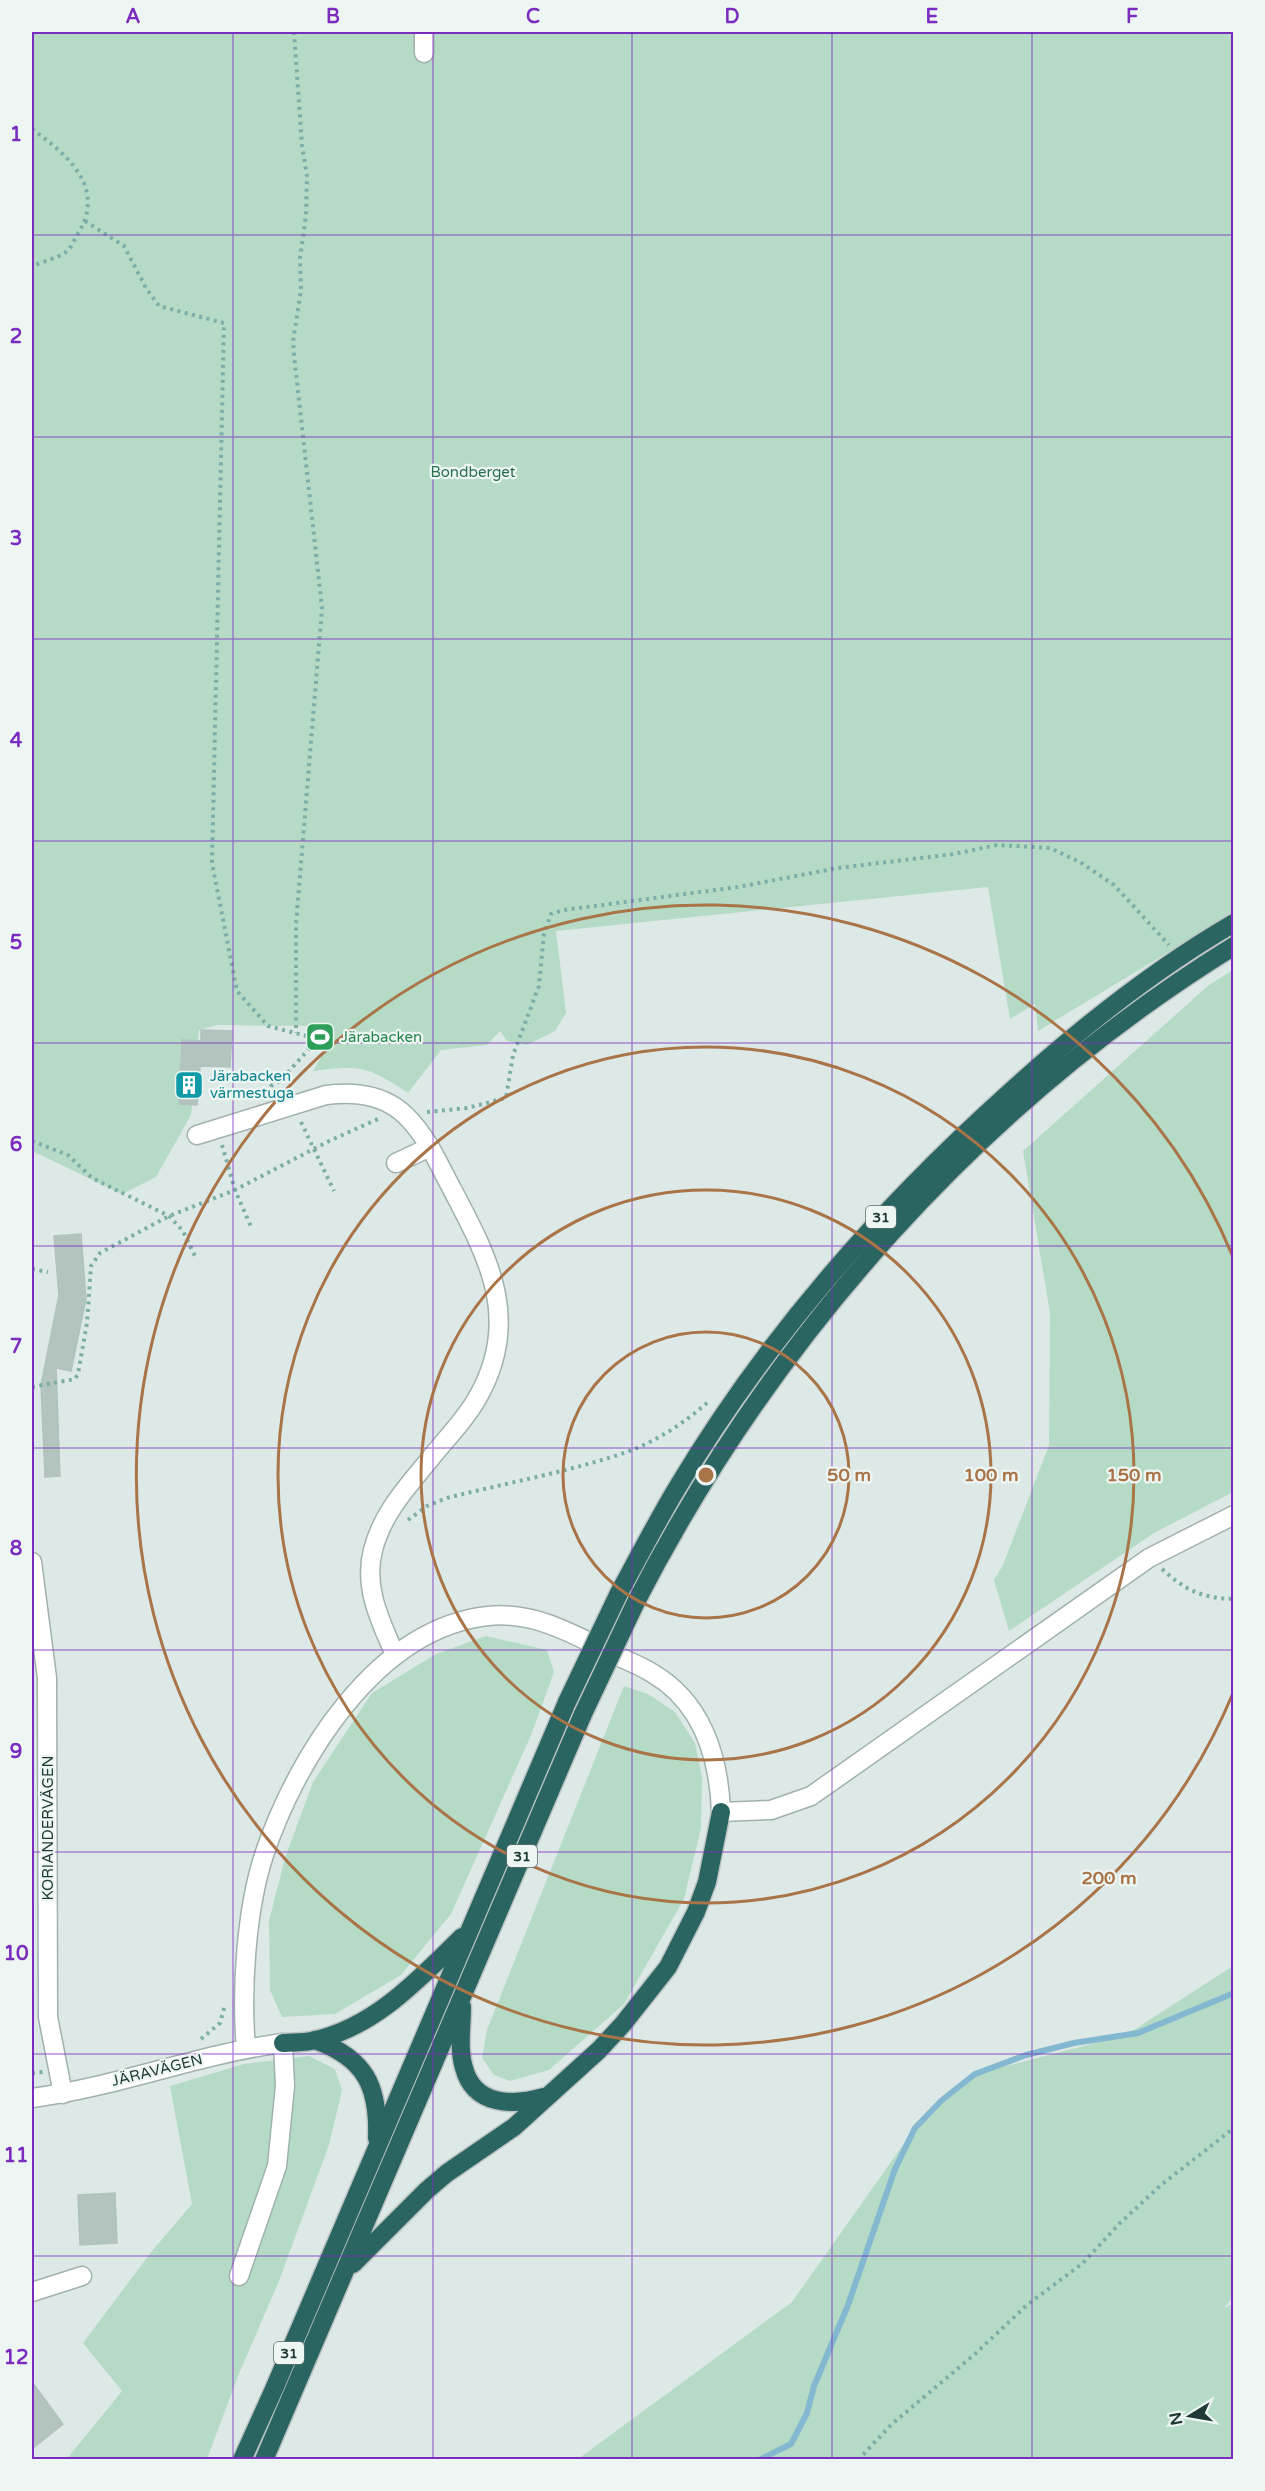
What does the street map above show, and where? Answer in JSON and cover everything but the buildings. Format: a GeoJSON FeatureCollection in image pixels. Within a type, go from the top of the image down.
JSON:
{"type":"FeatureCollection","features":[{"type":"Feature","properties":{"kind":"highway","name":"31"},"geometry":{"type":"LineString","coordinates":[[242,2460],[567,1702],[619,1593],[678,1487],[743,1389],[828,1278],[878,1220],[947,1149],[1038,1066],[1095,1019],[1183,955],[1233,923]]}},
{"type":"Feature","properties":{"kind":"highway","name":"31"},"geometry":{"type":"LineString","coordinates":[[264,2460],[583,1714],[636,1602],[694,1496],[763,1392],[855,1275],[918,1204],[958,1164],[1060,1072],[1194,970],[1233,946]]}},
{"type":"Feature","properties":{"kind":"highway"},"geometry":{"type":"LineString","coordinates":[[344,2274],[427,2190],[447,2173],[514,2127],[599,2050],[623,2024],[668,1967],[696,1912],[707,1882],[721,1812]]}},
{"type":"Feature","properties":{"kind":"highway"},"geometry":{"type":"LineString","coordinates":[[283,2043],[315,2040],[353,2026],[385,2007],[420,1978],[469,1931]]}},
{"type":"Feature","properties":{"kind":"highway"},"geometry":{"type":"LineString","coordinates":[[462,1998],[463,2067],[474,2088],[498,2102],[527,2102],[549,2095]]}},
{"type":"Feature","properties":{"kind":"highway"},"geometry":{"type":"LineString","coordinates":[[315,2040],[346,2054],[366,2075],[373,2090],[376,2108],[377,2147]]}},
{"type":"Feature","properties":{"kind":"street"},"geometry":{"type":"LineString","coordinates":[[424,32],[424,53]]}},
{"type":"Feature","properties":{"kind":"street"},"geometry":{"type":"LineString","coordinates":[[197,1135],[326,1095],[348,1092],[364,1094],[404,1112],[416,1126],[430,1146],[487,1258],[497,1294],[500,1323],[497,1349],[489,1376],[475,1403],[396,1500],[381,1526],[372,1552],[370,1574],[372,1595],[394,1655]]}},
{"type":"Feature","properties":{"kind":"street"},"geometry":{"type":"LineString","coordinates":[[396,1163],[430,1146]]}},
{"type":"Feature","properties":{"kind":"street"},"geometry":{"type":"LineString","coordinates":[[246,2048],[243,2012],[254,1899],[264,1857],[282,1809],[304,1766],[358,1690],[394,1655],[443,1627],[489,1616],[534,1619],[573,1634],[653,1673],[675,1690],[702,1724],[712,1748],[720,1788],[721,1812],[771,1810],[811,1796],[1149,1558],[1233,1515]]}},
{"type":"Feature","properties":{"kind":"street","name":"KORIANDERVÄGEN"},"geometry":{"type":"LineString","coordinates":[[32,1562],[47,1678],[40,1727],[40,1935],[48,2017],[63,2094]]}},
{"type":"Feature","properties":{"kind":"street"},"geometry":{"type":"LineString","coordinates":[[239,2276],[277,2166],[285,2086],[283,2043]]}},
{"type":"Feature","properties":{"kind":"street","name":"JÄRAVÄGEN"},"geometry":{"type":"LineString","coordinates":[[32,2098],[63,2094],[246,2048],[283,2043]]}},
{"type":"Feature","properties":{"kind":"street"},"geometry":{"type":"LineString","coordinates":[[32,2292],[82,2276]]}},
{"type":"Feature","properties":{"kind":"path"},"geometry":{"type":"LineString","coordinates":[[294,32],[302,146],[307,176],[306,216],[300,258],[301,290],[293,341],[322,608],[297,924],[296,1033]]}},
{"type":"Feature","properties":{"kind":"path"},"geometry":{"type":"LineString","coordinates":[[1110,32],[1153,32]]}},
{"type":"Feature","properties":{"kind":"path"},"geometry":{"type":"LineString","coordinates":[[32,129],[58,149],[81,175],[87,188],[85,221],[67,251],[32,266]]}},
{"type":"Feature","properties":{"kind":"path"},"geometry":{"type":"LineString","coordinates":[[85,221],[124,246],[146,288],[159,306],[224,323],[212,863],[237,991],[268,1026],[307,1036],[309,1049],[280,1081],[271,1086],[269,1093],[259,1099]]}},
{"type":"Feature","properties":{"kind":"path"},"geometry":{"type":"LineString","coordinates":[[32,1387],[75,1379],[78,1374],[87,1323],[91,1266],[100,1253],[169,1216],[235,1190],[370,1122],[404,1112],[433,1113],[467,1108],[506,1098],[513,1055],[538,987],[544,934],[551,915],[564,910],[738,887],[838,868],[954,854],[997,845],[1050,848],[1080,862],[1114,885],[1173,950]]}},
{"type":"Feature","properties":{"kind":"path"},"geometry":{"type":"LineString","coordinates":[[293,1106],[334,1191]]}},
{"type":"Feature","properties":{"kind":"path"},"geometry":{"type":"LineString","coordinates":[[32,1141],[68,1155],[92,1178],[169,1216],[183,1231],[195,1256]]}},
{"type":"Feature","properties":{"kind":"path"},"geometry":{"type":"LineString","coordinates":[[227,1161],[235,1190],[252,1229]]}},
{"type":"Feature","properties":{"kind":"path"},"geometry":{"type":"LineString","coordinates":[[32,1269],[48,1272]]}},
{"type":"Feature","properties":{"kind":"path"},"geometry":{"type":"LineString","coordinates":[[405,1523],[412,1515],[427,1506],[447,1498],[628,1451],[659,1436],[693,1415],[714,1397]]}},
{"type":"Feature","properties":{"kind":"path"},"geometry":{"type":"LineString","coordinates":[[1149,1558],[1182,1587],[1216,1598],[1233,1599]]}},
{"type":"Feature","properties":{"kind":"path"},"geometry":{"type":"LineString","coordinates":[[858,2460],[892,2424],[975,2355],[1027,2305],[1083,2263],[1119,2224],[1161,2186],[1233,2128]]}},
{"type":"Feature","properties":{"kind":"green space","name":"Bondberget"},"geometry":{"type":"Polygon","coordinates":[[[32,32],[1233,32],[1233,913],[1038,1031],[1035,1004],[1010,1019],[988,887],[556,931],[566,1013],[555,1031],[527,1045],[507,1041],[500,1031],[487,1045],[441,1050],[408,1093],[383,1077],[363,1070],[342,1068],[313,1071],[323,1054],[324,1035],[308,1026],[218,1025],[199,1030],[191,1115],[156,1177],[122,1194],[32,1151],[32,32]]]}},
{"type":"Feature","properties":{"kind":"green space"},"geometry":{"type":"Polygon","coordinates":[[[1233,970],[1233,1492],[1154,1533],[1009,1631],[994,1580],[1003,1565],[1049,1445],[1050,1313],[1023,1151],[1209,985],[1233,970]]]}},
{"type":"Feature","properties":{"kind":"green space"},"geometry":{"type":"Polygon","coordinates":[[[486,1636],[547,1650],[554,1672],[532,1733],[451,1914],[401,1975],[335,2014],[282,2017],[270,1990],[269,1921],[285,1858],[313,1782],[372,1693],[436,1654],[486,1636]]]}},
{"type":"Feature","properties":{"kind":"green space"},"geometry":{"type":"Polygon","coordinates":[[[624,1686],[648,1694],[675,1712],[695,1743],[702,1777],[701,1828],[684,1899],[624,2004],[549,2070],[510,2081],[494,2075],[482,2058],[487,2030],[624,1686]]]}},
{"type":"Feature","properties":{"kind":"green space"},"geometry":{"type":"Polygon","coordinates":[[[1233,1966],[1234,2296],[1224,2308],[1233,2304],[1233,2459],[578,2459],[792,2302],[915,2128],[975,2074],[1126,2035],[1233,1966]]]}},
{"type":"Feature","properties":{"kind":"green space"},"geometry":{"type":"Polygon","coordinates":[[[309,2056],[335,2069],[342,2090],[329,2145],[279,2281],[238,2376],[207,2459],[66,2460],[122,2391],[83,2343],[152,2251],[192,2204],[170,2086],[244,2064],[309,2056]]]}},
{"type":"Feature","properties":{"kind":"waterway"},"geometry":{"type":"LineString","coordinates":[[759,2460],[791,2444],[807,2413],[814,2386],[848,2305],[895,2169],[915,2128],[942,2100],[975,2074],[1026,2055],[1074,2043],[1138,2033],[1234,1993]]}},
{"type":"Feature","properties":{"kind":"place","name":"Järabacken"},"geometry":{"type":"Point","coordinates":[320,1037]}},
{"type":"Feature","properties":{"kind":"place","name":"Järabacken värmestuga"},"geometry":{"type":"Point","coordinates":[189,1085]}}]}
